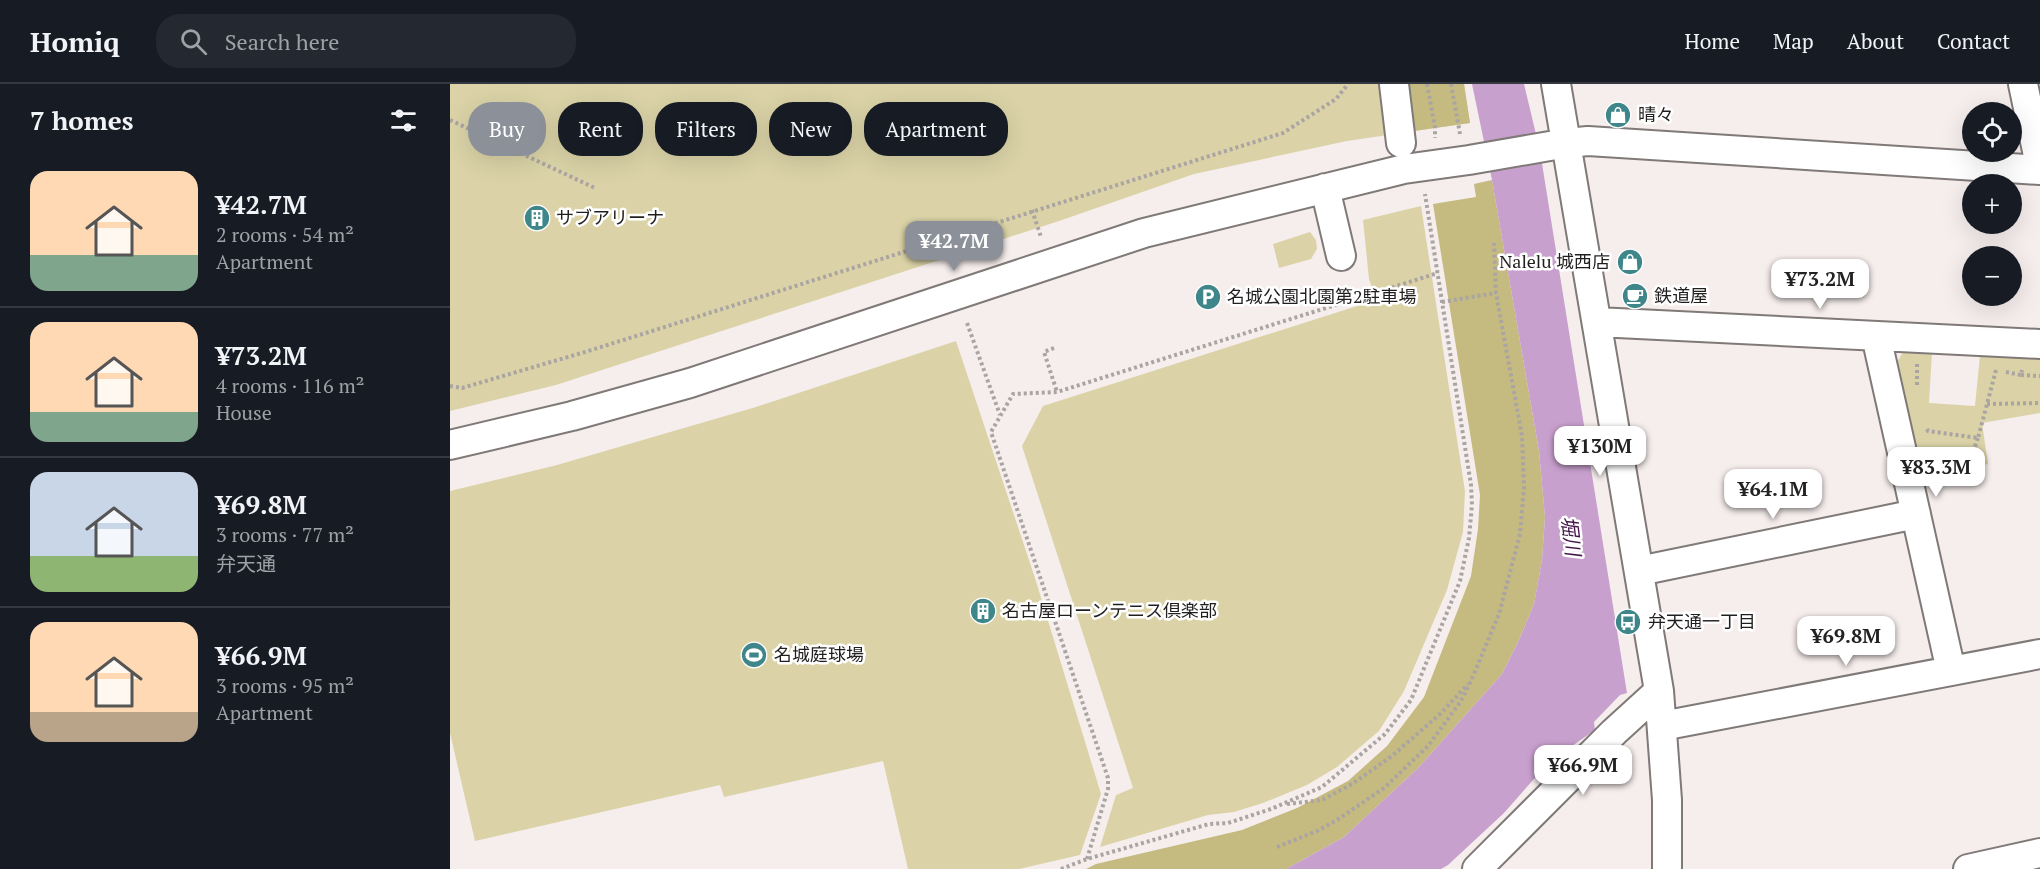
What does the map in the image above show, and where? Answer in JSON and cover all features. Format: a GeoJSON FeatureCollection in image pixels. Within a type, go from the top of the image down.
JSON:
{"type":"FeatureCollection","features":[{"type":"Feature","properties":{"kind":"street"},"geometry":{"type":"LineString","coordinates":[[1394,84],[1401,142]]}},
{"type":"Feature","properties":{"kind":"street"},"geometry":{"type":"LineString","coordinates":[[1556,84],[1556,145],[1597,322],[1659,691],[1668,800],[1666,869]]}},
{"type":"Feature","properties":{"kind":"street"},"geometry":{"type":"LineString","coordinates":[[2023,84],[2040,165]]}},
{"type":"Feature","properties":{"kind":"street"},"geometry":{"type":"LineString","coordinates":[[450,445],[572,416],[701,379],[1137,235],[1421,166],[1466,150],[1588,141],[2040,170]]}},
{"type":"Feature","properties":{"kind":"street"},"geometry":{"type":"LineString","coordinates":[[1325,188],[1341,256]]}},
{"type":"Feature","properties":{"kind":"street"},"geometry":{"type":"LineString","coordinates":[[1597,322],[2033,343]]}},
{"type":"Feature","properties":{"kind":"street"},"geometry":{"type":"LineString","coordinates":[[1876,336],[1951,671]]}},
{"type":"Feature","properties":{"kind":"street"},"geometry":{"type":"LineString","coordinates":[[1639,571],[1916,514]]}},
{"type":"Feature","properties":{"kind":"street"},"geometry":{"type":"LineString","coordinates":[[1662,726],[2040,654]]}},
{"type":"Feature","properties":{"kind":"street"},"geometry":{"type":"LineString","coordinates":[[1476,869],[1614,732],[1659,691]]}},
{"type":"Feature","properties":{"kind":"street"},"geometry":{"type":"LineString","coordinates":[[1968,869],[2040,853]]}},
{"type":"Feature","properties":{"kind":"path"},"geometry":{"type":"LineString","coordinates":[[450,386],[462,388],[585,352],[1283,133],[1336,99],[1348,84]]}},
{"type":"Feature","properties":{"kind":"path"},"geometry":{"type":"LineString","coordinates":[[1426,84],[1435,138]]}},
{"type":"Feature","properties":{"kind":"path"},"geometry":{"type":"LineString","coordinates":[[1451,84],[1466,150]]}},
{"type":"Feature","properties":{"kind":"path"},"geometry":{"type":"LineString","coordinates":[[450,120],[468,128]]}},
{"type":"Feature","properties":{"kind":"path"},"geometry":{"type":"LineString","coordinates":[[527,156],[595,188]]}},
{"type":"Feature","properties":{"kind":"path"},"geometry":{"type":"LineString","coordinates":[[1061,869],[1087,859],[1209,824],[1228,823],[1322,787],[1385,734],[1411,700],[1460,581],[1472,505],[1471,485],[1421,166]]}},
{"type":"Feature","properties":{"kind":"path"},"geometry":{"type":"LineString","coordinates":[[1032,210],[1041,237]]}},
{"type":"Feature","properties":{"kind":"path"},"geometry":{"type":"LineString","coordinates":[[1277,847],[1317,831],[1337,820],[1384,788],[1428,746],[1461,701],[1499,614],[1520,534],[1524,488],[1522,436],[1496,293],[1494,243]]}},
{"type":"Feature","properties":{"kind":"path"},"geometry":{"type":"LineString","coordinates":[[1087,859],[1106,796],[1107,778],[991,432],[1012,394],[1057,392],[1438,273]]}},
{"type":"Feature","properties":{"kind":"path"},"geometry":{"type":"LineString","coordinates":[[1442,302],[1496,293]]}},
{"type":"Feature","properties":{"kind":"path"},"geometry":{"type":"LineString","coordinates":[[967,323],[1000,415]]}},
{"type":"Feature","properties":{"kind":"path"},"geometry":{"type":"LineString","coordinates":[[2021,375],[2033,343]]}},
{"type":"Feature","properties":{"kind":"path"},"geometry":{"type":"LineString","coordinates":[[1054,348],[1044,352],[1057,392]]}},
{"type":"Feature","properties":{"kind":"path"},"geometry":{"type":"LineString","coordinates":[[1908,363],[1917,364],[1917,386]]}},
{"type":"Feature","properties":{"kind":"path"},"geometry":{"type":"LineString","coordinates":[[1923,469],[1970,460],[1978,438],[1995,369],[2021,375],[2040,376]]}},
{"type":"Feature","properties":{"kind":"path"},"geometry":{"type":"LineString","coordinates":[[1987,404],[2040,403]]}},
{"type":"Feature","properties":{"kind":"path"},"geometry":{"type":"LineString","coordinates":[[1924,420],[1928,431],[1978,438]]}},
{"type":"Feature","properties":{"kind":"path"},"geometry":{"type":"LineString","coordinates":[[1282,804],[1322,800],[1352,784],[1392,756],[1440,714],[1471,681]]}},
{"type":"Feature","properties":{"kind":"shaded area"},"geometry":{"type":"Polygon","coordinates":[[[450,84],[1464,84],[1470,123],[1347,141],[1194,174],[1062,220],[556,385],[450,411],[450,84]]]}},
{"type":"Feature","properties":{"kind":"shaded area"},"geometry":{"type":"Polygon","coordinates":[[[1405,84],[1464,84],[1470,123],[1413,131],[1405,84]]]}},
{"type":"Feature","properties":{"kind":"shaded area"},"geometry":{"type":"Polygon","coordinates":[[[1492,180],[1539,451],[1545,517],[1542,560],[1534,604],[1502,674],[1419,767],[1344,837],[1286,869],[1086,869],[1096,864],[1242,830],[1297,808],[1348,781],[1387,746],[1424,697],[1471,576],[1480,495],[1433,204],[1476,197],[1474,184],[1492,180]]]}},
{"type":"Feature","properties":{"kind":"shaded area"},"geometry":{"type":"Polygon","coordinates":[[[1421,206],[1465,491],[1463,532],[1447,590],[1404,691],[1379,731],[1337,767],[1307,785],[1234,812],[1208,815],[1100,847],[1116,795],[1133,788],[1022,446],[1043,406],[1376,300],[1369,279],[1363,220],[1421,206]]]}},
{"type":"Feature","properties":{"kind":"shaded area"},"geometry":{"type":"Polygon","coordinates":[[[1310,232],[1316,240],[1317,249],[1311,259],[1279,268],[1273,244],[1310,232]]]}},
{"type":"Feature","properties":{"kind":"shaded area","name":"名城庭球場"},"geometry":{"type":"Polygon","coordinates":[[[956,341],[1035,578],[1101,794],[1080,855],[1019,869],[908,869],[883,761],[724,797],[720,785],[475,841],[450,733],[450,491],[557,465],[756,407],[956,341]]]}},
{"type":"Feature","properties":{"kind":"shaded area"},"geometry":{"type":"Polygon","coordinates":[[[1904,350],[1932,352],[1929,403],[1975,406],[1980,355],[2040,358],[2040,413],[1982,423],[1988,464],[1921,480],[1896,364],[1904,350]]]}},
{"type":"Feature","properties":{"kind":"water","name":"堀川"},"geometry":{"type":"Polygon","coordinates":[[[1472,84],[1524,84],[1540,151],[1627,693],[1620,695],[1594,722],[1595,730],[1549,762],[1504,813],[1441,869],[1286,869],[1344,837],[1419,767],[1502,674],[1534,604],[1542,560],[1545,517],[1539,451],[1492,180],[1472,84]]]}},
{"type":"Feature","properties":{"kind":"place","name":"晴々"},"geometry":{"type":"Point","coordinates":[1618,115]}},
{"type":"Feature","properties":{"kind":"place","name":"サブアリーナ"},"geometry":{"type":"Point","coordinates":[537,218]}},
{"type":"Feature","properties":{"kind":"place","name":"Nalelu 城西店"},"geometry":{"type":"Point","coordinates":[1630,262]}},
{"type":"Feature","properties":{"kind":"place","name":"鉄道屋"},"geometry":{"type":"Point","coordinates":[1635,296]}},
{"type":"Feature","properties":{"kind":"place","name":"名城公園北園第2駐車場"},"geometry":{"type":"Point","coordinates":[1208,297]}},
{"type":"Feature","properties":{"kind":"place","name":"名古屋ローンテニス倶楽部"},"geometry":{"type":"Point","coordinates":[983,611]}},
{"type":"Feature","properties":{"kind":"place","name":"弁天通一丁目"},"geometry":{"type":"Point","coordinates":[1628,622]}},
{"type":"Feature","properties":{"kind":"place","name":"名城庭球場"},"geometry":{"type":"Point","coordinates":[754,655]}}]}
